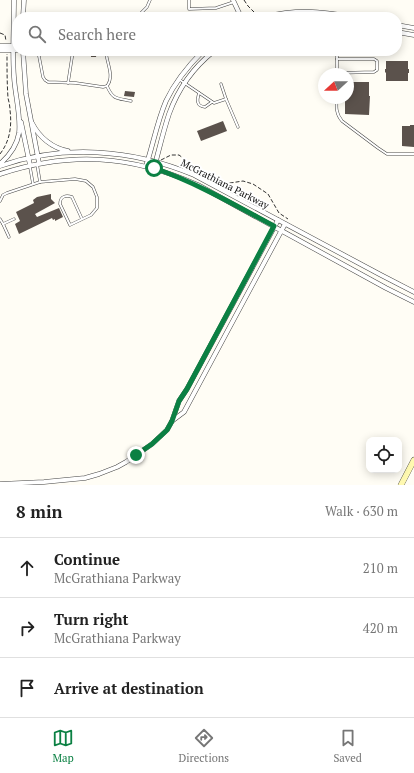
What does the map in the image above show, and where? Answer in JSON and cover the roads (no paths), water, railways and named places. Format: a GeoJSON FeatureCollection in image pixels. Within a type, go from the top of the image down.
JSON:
{"type":"FeatureCollection","features":[{"type":"Feature","properties":{"kind":"main road"},"geometry":{"type":"LineString","coordinates":[[401,485],[414,460]]}},
{"type":"Feature","properties":{"kind":"street"},"geometry":{"type":"LineString","coordinates":[[14,0],[14,12]]}},
{"type":"Feature","properties":{"kind":"street"},"geometry":{"type":"LineString","coordinates":[[23,12],[24,0]]}},
{"type":"Feature","properties":{"kind":"street"},"geometry":{"type":"LineString","coordinates":[[234,1],[239,12]]}},
{"type":"Feature","properties":{"kind":"street"},"geometry":{"type":"LineString","coordinates":[[286,12],[317,12]]}},
{"type":"Feature","properties":{"kind":"street"},"geometry":{"type":"LineString","coordinates":[[402,26],[414,28]]}},
{"type":"Feature","properties":{"kind":"street"},"geometry":{"type":"LineString","coordinates":[[402,33],[414,35]]}},
{"type":"Feature","properties":{"kind":"street"},"geometry":{"type":"LineString","coordinates":[[0,46],[12,48]]}},
{"type":"Feature","properties":{"kind":"street"},"geometry":{"type":"LineString","coordinates":[[0,50],[6,48]]}},
{"type":"Feature","properties":{"kind":"street"},"geometry":{"type":"LineString","coordinates":[[0,165],[9,155],[17,140],[19,127],[14,76],[15,56]]}},
{"type":"Feature","properties":{"kind":"street"},"geometry":{"type":"LineString","coordinates":[[23,56],[29,112],[38,156],[38,164]]}},
{"type":"Feature","properties":{"kind":"street"},"geometry":{"type":"LineString","coordinates":[[146,166],[162,111],[172,90],[197,56]]}},
{"type":"Feature","properties":{"kind":"street"},"geometry":{"type":"LineString","coordinates":[[154,168],[173,105],[185,83],[199,65],[209,56]]}},
{"type":"Feature","properties":{"kind":"street"},"geometry":{"type":"LineString","coordinates":[[17,102],[30,165]]}},
{"type":"Feature","properties":{"kind":"street"},"geometry":{"type":"LineString","coordinates":[[29,112],[34,126],[45,140],[57,148],[72,152]]}},
{"type":"Feature","properties":{"kind":"street","name":"McGrathiana Parkway"},"geometry":{"type":"LineString","coordinates":[[0,165],[38,156],[72,152],[95,152],[148,159],[179,168],[237,197],[414,292]]}},
{"type":"Feature","properties":{"kind":"street","name":"McGrathiana Parkway"},"geometry":{"type":"LineString","coordinates":[[0,174],[30,165],[68,160],[93,159],[125,162],[154,168],[198,185],[414,302]]}},
{"type":"Feature","properties":{"kind":"street","name":"McGrathiana Parkway"},"geometry":{"type":"LineString","coordinates":[[0,484],[70,480],[99,474],[126,462],[152,444],[167,430],[179,401],[191,382],[278,220]]}},
{"type":"Feature","properties":{"kind":"street","name":"McGrathiana Parkway"},"geometry":{"type":"LineString","coordinates":[[172,421],[184,412],[285,224]]}},
{"type":"Feature","properties":{"kind":"lane"},"geometry":{"type":"LineString","coordinates":[[142,12],[150,0]]}},
{"type":"Feature","properties":{"kind":"lane"},"geometry":{"type":"LineString","coordinates":[[189,0],[189,9],[216,8],[234,1]]}},
{"type":"Feature","properties":{"kind":"lane"},"geometry":{"type":"LineString","coordinates":[[39,56],[43,77],[48,82],[107,86]]}},
{"type":"Feature","properties":{"kind":"lane"},"geometry":{"type":"LineString","coordinates":[[68,83],[72,56]]}},
{"type":"Feature","properties":{"kind":"lane"},"geometry":{"type":"LineString","coordinates":[[107,56],[110,75],[107,86],[110,94],[115,98],[131,100]]}},
{"type":"Feature","properties":{"kind":"lane"},"geometry":{"type":"LineString","coordinates":[[337,56],[337,68]]}},
{"type":"Feature","properties":{"kind":"lane"},"geometry":{"type":"LineString","coordinates":[[337,59],[374,59],[377,61],[377,70],[374,72],[354,73]]}},
{"type":"Feature","properties":{"kind":"lane"},"geometry":{"type":"LineString","coordinates":[[179,80],[212,102],[215,103],[226,99]]}},
{"type":"Feature","properties":{"kind":"lane"},"geometry":{"type":"LineString","coordinates":[[221,84],[238,127]]}},
{"type":"Feature","properties":{"kind":"lane"},"geometry":{"type":"LineString","coordinates":[[199,93],[197,100],[201,107],[205,107],[212,102]]}},
{"type":"Feature","properties":{"kind":"lane"},"geometry":{"type":"LineString","coordinates":[[336,104],[336,108],[342,121],[387,154],[414,154]]}},
{"type":"Feature","properties":{"kind":"lane"},"geometry":{"type":"LineString","coordinates":[[38,164],[40,182]]}},
{"type":"Feature","properties":{"kind":"lane"},"geometry":{"type":"LineString","coordinates":[[30,165],[33,184]]}},
{"type":"Feature","properties":{"kind":"lane"},"geometry":{"type":"LineString","coordinates":[[0,201],[3,195],[7,193],[40,182],[75,179],[86,181],[93,187],[97,197],[97,208],[91,215],[70,225],[60,201],[63,197],[68,195],[72,197],[82,219]]}},
{"type":"Feature","properties":{"kind":"lane"},"geometry":{"type":"LineString","coordinates":[[0,219],[8,236]]}},
{"type":"Feature","properties":{"kind":"lane"},"geometry":{"type":"LineString","coordinates":[[3,224],[14,219]]}}]}
